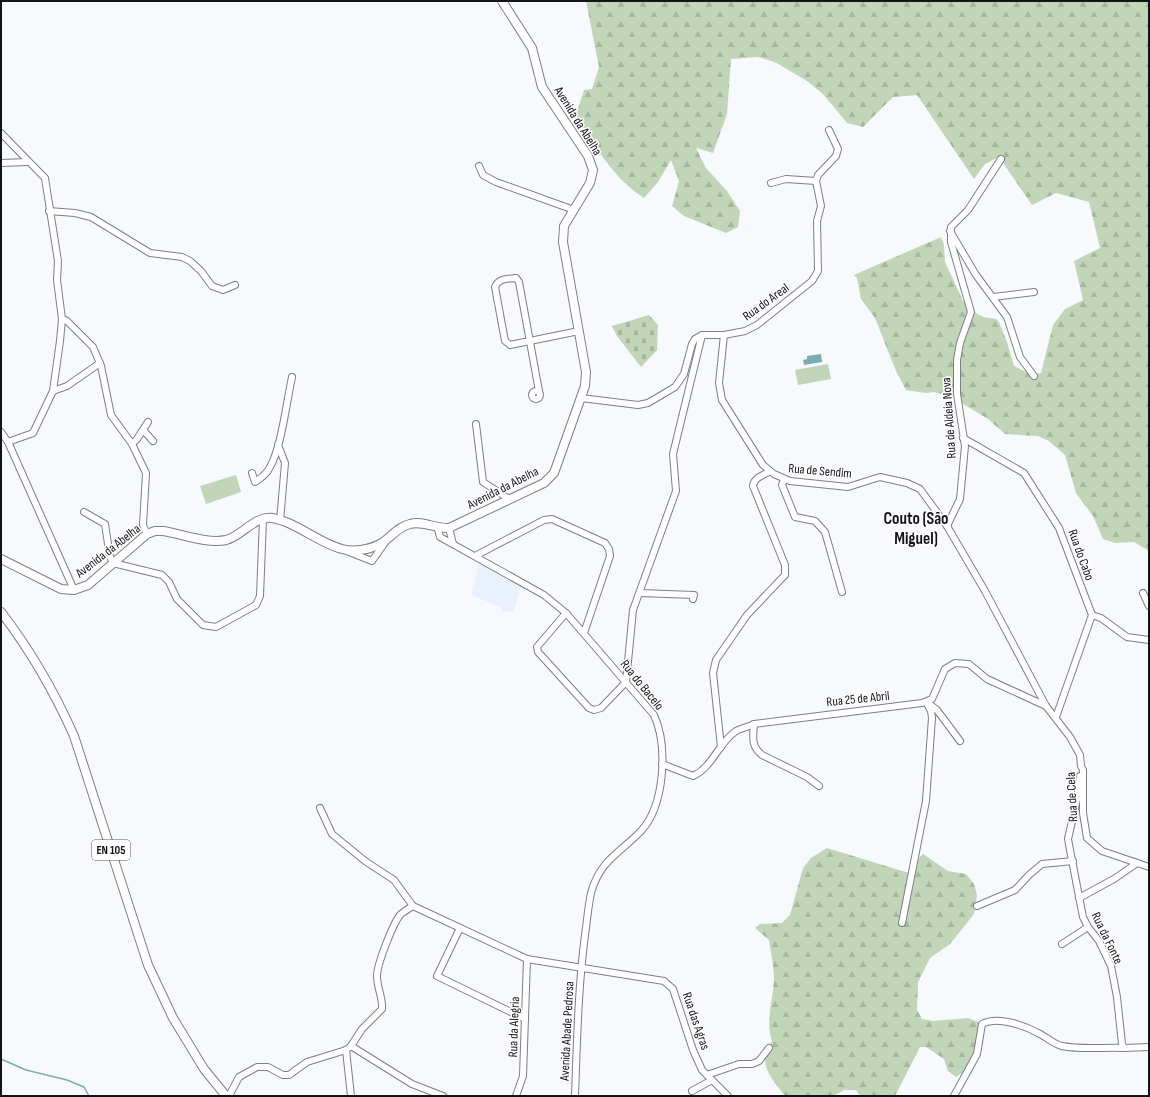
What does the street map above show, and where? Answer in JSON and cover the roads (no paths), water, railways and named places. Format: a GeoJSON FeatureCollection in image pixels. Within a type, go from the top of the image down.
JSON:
{"type":"FeatureCollection","features":[{"type":"Feature","properties":{"kind":"main road","name":"Avenida da Abelha"},"geometry":{"type":"LineString","coordinates":[[1,559],[61,589],[74,590],[88,585],[141,537],[147,534],[155,531],[163,531],[215,541],[227,540],[263,519],[280,521],[342,549],[362,550],[380,544],[400,527],[412,523],[426,524],[438,529],[449,528],[544,483],[554,473],[585,386],[586,372],[563,242],[564,226],[590,183],[593,170],[588,156],[542,87],[532,48],[502,1]]}},
{"type":"Feature","properties":{"kind":"main road","name":"EN 105"},"geometry":{"type":"LineString","coordinates":[[1,612],[23,641],[58,700],[74,736],[148,965],[173,1018],[204,1069],[224,1094]]}},
{"type":"Feature","properties":{"kind":"street"},"geometry":{"type":"LineString","coordinates":[[771,184],[786,180],[816,181],[818,174],[836,156],[838,149],[829,130]]}},
{"type":"Feature","properties":{"kind":"street"},"geometry":{"type":"LineString","coordinates":[[1,133],[45,178],[58,261],[57,280],[62,319],[53,392],[33,433],[8,442]]}},
{"type":"Feature","properties":{"kind":"street"},"geometry":{"type":"LineString","coordinates":[[1001,159],[968,210],[954,224],[950,231],[976,275],[1007,317],[1020,357],[1034,376]]}},
{"type":"Feature","properties":{"kind":"street"},"geometry":{"type":"LineString","coordinates":[[1,163],[28,162]]}},
{"type":"Feature","properties":{"kind":"street"},"geometry":{"type":"LineString","coordinates":[[479,166],[483,175],[496,182],[574,210]]}},
{"type":"Feature","properties":{"kind":"street","name":"Rua do Areal"},"geometry":{"type":"LineString","coordinates":[[702,335],[724,335],[745,331],[756,325],[812,281],[818,271],[817,221],[821,206],[816,181]]}},
{"type":"Feature","properties":{"kind":"street"},"geometry":{"type":"LineString","coordinates":[[49,211],[75,212],[91,217],[150,253],[182,257],[190,261],[201,271],[212,286],[223,290],[235,285]]}},
{"type":"Feature","properties":{"kind":"street","name":"Rua de Aldeia Nova"},"geometry":{"type":"LineString","coordinates":[[947,526],[960,499],[964,446],[957,394],[957,360],[960,343],[971,312],[950,242],[950,231]]}},
{"type":"Feature","properties":{"kind":"street"},"geometry":{"type":"LineString","coordinates":[[538,391],[530,341],[519,282],[516,278],[501,280],[495,287],[505,341],[510,345],[530,341],[579,331]]}},
{"type":"Feature","properties":{"kind":"street"},"geometry":{"type":"LineString","coordinates":[[993,297],[1034,292]]}},
{"type":"Feature","properties":{"kind":"street"},"geometry":{"type":"LineString","coordinates":[[62,319],[67,321],[93,347],[100,364],[111,415],[132,444],[146,473],[143,525],[147,534]]}},
{"type":"Feature","properties":{"kind":"street"},"geometry":{"type":"LineString","coordinates":[[581,398],[638,405],[648,403],[675,387],[684,374],[692,344],[702,335]]}},
{"type":"Feature","properties":{"kind":"street"},"geometry":{"type":"LineString","coordinates":[[566,613],[536,647],[538,652],[589,708],[594,710],[601,708],[626,682],[633,610],[676,491],[673,454],[702,335]]}},
{"type":"Feature","properties":{"kind":"street","name":"Rua de Sendim"},"geometry":{"type":"LineString","coordinates":[[724,335],[719,383],[722,400],[763,465],[784,479],[848,487],[880,477],[907,483],[920,489],[947,526],[985,591],[1046,706],[1056,717]]}},
{"type":"Feature","properties":{"kind":"street"},"geometry":{"type":"LineString","coordinates":[[53,392],[67,386],[100,364]]}},
{"type":"Feature","properties":{"kind":"street"},"geometry":{"type":"LineString","coordinates":[[252,473],[255,482],[271,467],[278,446],[292,377]]}},
{"type":"Feature","properties":{"kind":"street"},"geometry":{"type":"LineString","coordinates":[[132,444],[148,422]]}},
{"type":"Feature","properties":{"kind":"street"},"geometry":{"type":"LineString","coordinates":[[476,424],[483,482],[509,499]]}},
{"type":"Feature","properties":{"kind":"street"},"geometry":{"type":"LineString","coordinates":[[143,430],[153,441]]}},
{"type":"Feature","properties":{"kind":"street"},"geometry":{"type":"LineString","coordinates":[[1,432],[8,442],[74,590]]}},
{"type":"Feature","properties":{"kind":"street","name":"Rua do Cabo"},"geometry":{"type":"LineString","coordinates":[[963,438],[1024,473],[1059,528],[1092,616]]}},
{"type":"Feature","properties":{"kind":"street"},"geometry":{"type":"LineString","coordinates":[[278,446],[285,463],[280,521]]}},
{"type":"Feature","properties":{"kind":"street"},"geometry":{"type":"LineString","coordinates":[[721,746],[713,673],[716,660],[747,615],[786,575],[785,564],[753,486],[753,482],[757,478],[770,471]]}},
{"type":"Feature","properties":{"kind":"street"},"geometry":{"type":"LineString","coordinates":[[784,479],[782,485],[795,517],[815,521],[825,532],[842,592]]}},
{"type":"Feature","properties":{"kind":"street"},"geometry":{"type":"LineString","coordinates":[[84,512],[105,524],[110,557],[114,563],[162,575],[169,582],[177,599],[203,625],[216,627],[256,605],[260,596],[263,519]]}},
{"type":"Feature","properties":{"kind":"street"},"geometry":{"type":"LineString","coordinates":[[475,556],[544,520],[552,519],[605,543],[609,549],[610,556],[584,633]]}},
{"type":"Feature","properties":{"kind":"street"},"geometry":{"type":"LineString","coordinates":[[449,528],[453,544]]}},
{"type":"Feature","properties":{"kind":"street","name":"Rua do Bacelo"},"geometry":{"type":"LineString","coordinates":[[438,529],[440,537],[544,595],[566,613],[654,715],[658,724],[661,741],[662,764],[659,789],[647,821],[641,830],[613,855],[597,875],[590,895],[581,967]]}},
{"type":"Feature","properties":{"kind":"street"},"geometry":{"type":"LineString","coordinates":[[342,549],[372,560],[389,536]]}},
{"type":"Feature","properties":{"kind":"street"},"geometry":{"type":"LineString","coordinates":[[640,593],[694,595],[693,599]]}},
{"type":"Feature","properties":{"kind":"street"},"geometry":{"type":"LineString","coordinates":[[1143,593],[1149,606]]}},
{"type":"Feature","properties":{"kind":"street"},"geometry":{"type":"LineString","coordinates":[[1056,717],[1092,616],[1101,618],[1127,637],[1149,640]]}},
{"type":"Feature","properties":{"kind":"street"},"geometry":{"type":"LineString","coordinates":[[926,702],[932,699],[945,669],[955,663],[969,664],[987,679],[1046,706]]}},
{"type":"Feature","properties":{"kind":"street"},"geometry":{"type":"LineString","coordinates":[[926,702],[937,710],[960,741]]}},
{"type":"Feature","properties":{"kind":"street"},"geometry":{"type":"LineString","coordinates":[[902,923],[926,801],[932,718],[931,711],[926,702]]}},
{"type":"Feature","properties":{"kind":"street","name":"Rua 25 de Abril"},"geometry":{"type":"LineString","coordinates":[[662,764],[693,776],[701,772],[721,746],[736,731],[754,724],[926,702]]}},
{"type":"Feature","properties":{"kind":"street","name":"Rua de Cela"},"geometry":{"type":"LineString","coordinates":[[1056,717],[1080,755],[1083,770],[1083,814],[1087,838],[1102,851],[1149,867]]}},
{"type":"Feature","properties":{"kind":"street"},"geometry":{"type":"LineString","coordinates":[[754,724],[753,744],[756,750],[762,755],[807,777],[819,786]]}},
{"type":"Feature","properties":{"kind":"street","name":"Rua da Fonte"},"geometry":{"type":"LineString","coordinates":[[1081,766],[1078,799],[1068,839],[1079,898],[1088,927],[1099,941],[1111,966],[1117,997],[1122,1044],[1124,1048]]}},
{"type":"Feature","properties":{"kind":"street"},"geometry":{"type":"LineString","coordinates":[[224,1094],[240,1078],[257,1067],[268,1067],[283,1076],[289,1076],[307,1062],[348,1048],[362,1029],[382,1010],[383,1002],[377,982],[377,971],[397,920],[405,910],[413,906],[394,880],[365,861],[332,834],[320,808]]}},
{"type":"Feature","properties":{"kind":"street"},"geometry":{"type":"LineString","coordinates":[[977,906],[1015,890],[1042,864],[1073,861]]}},
{"type":"Feature","properties":{"kind":"street"},"geometry":{"type":"LineString","coordinates":[[1079,898],[1137,863]]}},
{"type":"Feature","properties":{"kind":"street","name":"Rua das Agras"},"geometry":{"type":"LineString","coordinates":[[413,906],[527,959],[664,981],[673,990],[693,1050],[706,1075],[728,1096]]}},
{"type":"Feature","properties":{"kind":"street"},"geometry":{"type":"LineString","coordinates":[[1062,944],[1088,927]]}},
{"type":"Feature","properties":{"kind":"street"},"geometry":{"type":"LineString","coordinates":[[460,928],[437,976],[525,1019]]}},
{"type":"Feature","properties":{"kind":"street","name":"Rua da Alegria"},"geometry":{"type":"LineString","coordinates":[[516,1096],[522,1076],[527,959]]}},
{"type":"Feature","properties":{"kind":"street","name":"Avenida Abade Pedrosa"},"geometry":{"type":"LineString","coordinates":[[575,1096],[581,967]]}},
{"type":"Feature","properties":{"kind":"street"},"geometry":{"type":"LineString","coordinates":[[954,1096],[977,1054],[982,1024],[988,1022],[1013,1023],[1037,1032],[1053,1043],[1064,1046],[1124,1048],[1149,1047]]}},
{"type":"Feature","properties":{"kind":"street"},"geometry":{"type":"LineString","coordinates":[[348,1048],[351,1096]]}},
{"type":"Feature","properties":{"kind":"street"},"geometry":{"type":"LineString","coordinates":[[348,1048],[412,1084],[443,1096]]}},
{"type":"Feature","properties":{"kind":"street"},"geometry":{"type":"LineString","coordinates":[[706,1075],[739,1064],[752,1064],[759,1061],[769,1048]]}},
{"type":"Feature","properties":{"kind":"street"},"geometry":{"type":"LineString","coordinates":[[692,1091],[712,1080]]}},
{"type":"Feature","properties":{"kind":"water"},"geometry":{"type":"Polygon","coordinates":[[[821,354],[822,362],[804,365],[803,360],[807,359],[807,356],[821,354]]]}},
{"type":"Feature","properties":{"kind":"waterway"},"geometry":{"type":"LineString","coordinates":[[1,1059],[26,1070],[67,1080],[84,1087],[89,1096]]}},
{"type":"Feature","properties":{"kind":"district","name":"Couto (São Miguel)"},"geometry":{"type":"Point","coordinates":[916,529]}}]}
